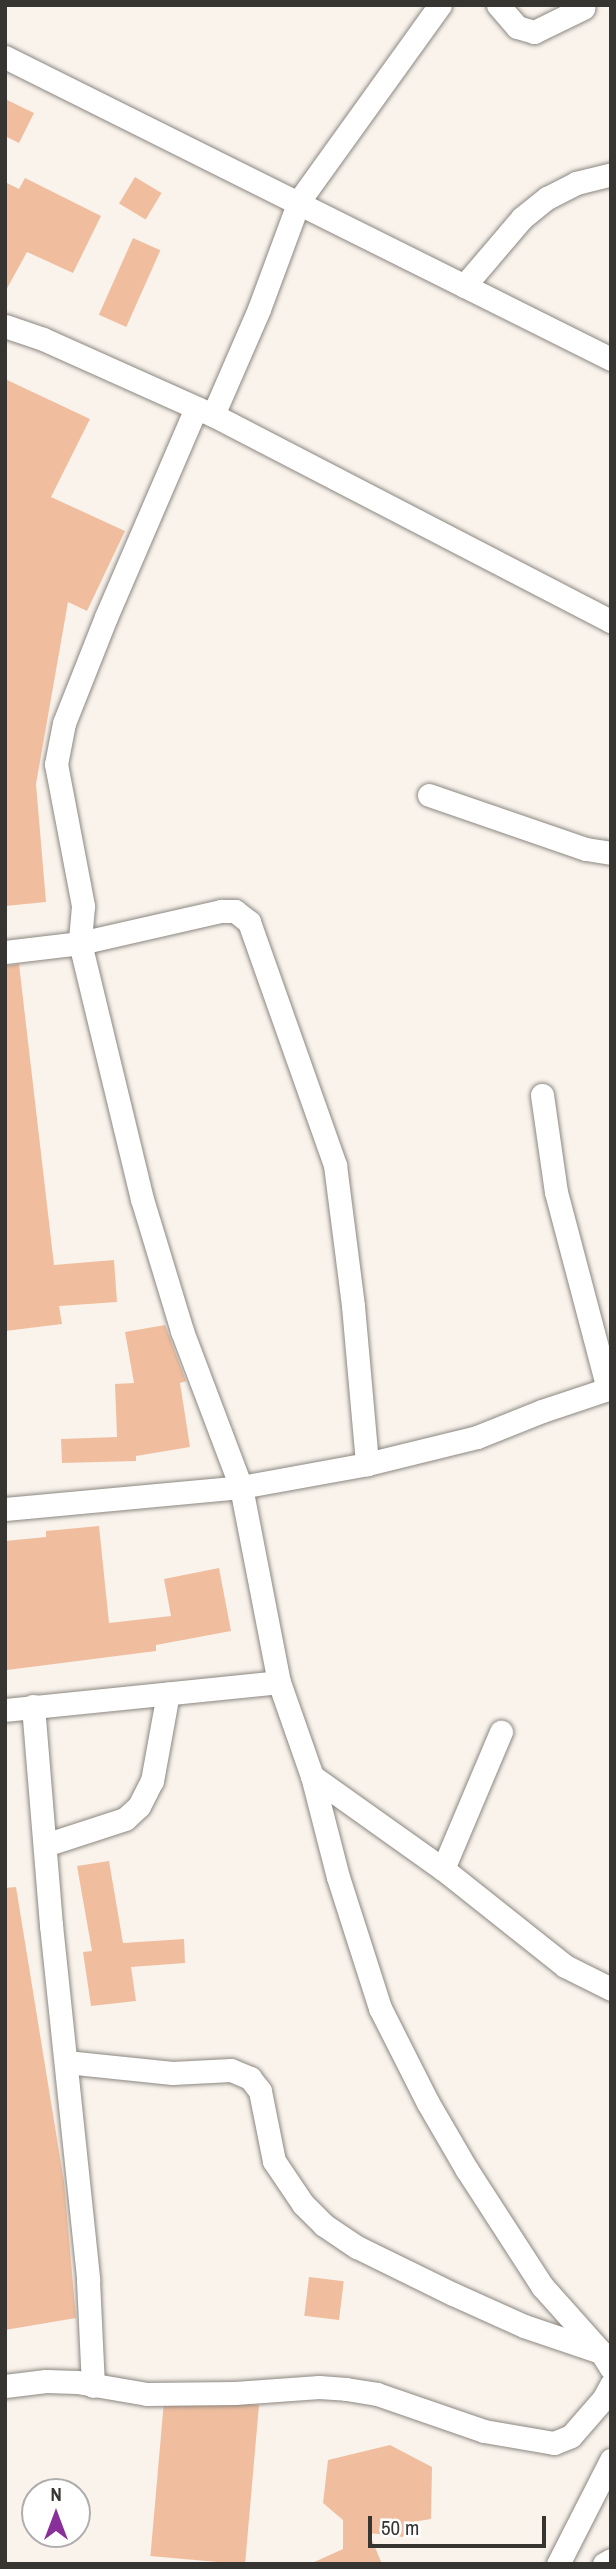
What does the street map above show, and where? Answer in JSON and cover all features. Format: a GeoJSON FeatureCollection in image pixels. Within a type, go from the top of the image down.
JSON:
{"type":"FeatureCollection","features":[{"type":"Feature","properties":{"kind":"street"},"geometry":{"type":"LineString","coordinates":[[498,5],[517,27],[534,32],[583,8]]}},
{"type":"Feature","properties":{"kind":"street"},"geometry":{"type":"LineString","coordinates":[[431,8],[299,201],[259,309],[205,412],[106,617],[64,723],[56,764],[83,906],[80,943],[142,1199],[182,1331],[241,1487],[279,1682],[312,1776],[338,1877],[380,2008],[428,2103],[467,2171],[542,2286],[606,2360]]}},
{"type":"Feature","properties":{"kind":"street"},"geometry":{"type":"LineString","coordinates":[[5,57],[299,201],[611,359]]}},
{"type":"Feature","properties":{"kind":"street"},"geometry":{"type":"LineString","coordinates":[[464,286],[522,218],[547,198],[576,183],[611,174]]}},
{"type":"Feature","properties":{"kind":"street"},"geometry":{"type":"LineString","coordinates":[[5,326],[43,339],[205,412],[611,621]]}},
{"type":"Feature","properties":{"kind":"street"},"geometry":{"type":"LineString","coordinates":[[429,795],[586,849],[611,853]]}},
{"type":"Feature","properties":{"kind":"street"},"geometry":{"type":"LineString","coordinates":[[5,953],[80,943],[220,911],[235,911],[249,922],[335,1165],[354,1306],[367,1464]]}},
{"type":"Feature","properties":{"kind":"street"},"geometry":{"type":"LineString","coordinates":[[5,1509],[241,1487],[367,1464],[477,1437],[542,1411],[610,1389],[556,1192],[542,1095]]}},
{"type":"Feature","properties":{"kind":"street"},"geometry":{"type":"LineString","coordinates":[[5,1710],[279,1682]]}},
{"type":"Feature","properties":{"kind":"street"},"geometry":{"type":"LineString","coordinates":[[45,1845],[125,1819],[139,1806],[152,1782],[168,1693]]}},
{"type":"Feature","properties":{"kind":"street"},"geometry":{"type":"LineString","coordinates":[[33,1706],[88,2280],[93,2386]]}},
{"type":"Feature","properties":{"kind":"street"},"geometry":{"type":"LineString","coordinates":[[443,1869],[501,1732]]}},
{"type":"Feature","properties":{"kind":"street"},"geometry":{"type":"LineString","coordinates":[[312,1776],[443,1869],[565,1966],[611,1989]]}},
{"type":"Feature","properties":{"kind":"street"},"geometry":{"type":"LineString","coordinates":[[66,2062],[172,2073],[232,2070],[250,2078],[260,2091],[274,2161],[303,2204],[324,2225],[357,2247],[453,2294],[606,2360]]}},
{"type":"Feature","properties":{"kind":"street"},"geometry":{"type":"LineString","coordinates":[[5,2386],[46,2381],[147,2393],[235,2393],[319,2387],[346,2389],[377,2394],[484,2431],[554,2443],[571,2436],[604,2398],[611,2385]]}},
{"type":"Feature","properties":{"kind":"street"},"geometry":{"type":"LineString","coordinates":[[558,2564],[611,2460]]}},
{"type":"Feature","properties":{"kind":"street"},"geometry":{"type":"LineString","coordinates":[[604,2564],[611,2560]]}},
{"type":"Feature","properties":{"kind":"building"},"geometry":{"type":"Polygon","coordinates":[[[5,99],[34,113],[19,143],[5,136],[5,99]]]}},
{"type":"Feature","properties":{"kind":"building"},"geometry":{"type":"Polygon","coordinates":[[[135,177],[162,193],[146,220],[119,204],[135,177]]]}},
{"type":"Feature","properties":{"kind":"building"},"geometry":{"type":"Polygon","coordinates":[[[25,178],[101,216],[73,273],[27,252],[5,292],[5,182],[19,189],[25,178]]]}},
{"type":"Feature","properties":{"kind":"building"},"geometry":{"type":"Polygon","coordinates":[[[133,238],[160,250],[126,327],[99,315],[133,238]]]}},
{"type":"Feature","properties":{"kind":"building"},"geometry":{"type":"Polygon","coordinates":[[[5,379],[90,419],[51,497],[125,531],[87,611],[68,602],[36,784],[46,902],[5,906],[5,379]]]}},
{"type":"Feature","properties":{"kind":"building"},"geometry":{"type":"Polygon","coordinates":[[[19,964],[54,1265],[114,1260],[117,1302],[59,1306],[62,1324],[5,1331],[5,966],[19,964]]]}},
{"type":"Feature","properties":{"kind":"building"},"geometry":{"type":"Polygon","coordinates":[[[165,1325],[186,1381],[180,1383],[190,1447],[136,1456],[136,1461],[62,1463],[61,1439],[117,1437],[115,1384],[134,1383],[125,1332],[165,1325]]]}},
{"type":"Feature","properties":{"kind":"building"},"geometry":{"type":"Polygon","coordinates":[[[99,1526],[109,1623],[171,1616],[164,1579],[219,1568],[231,1631],[156,1645],[156,1651],[7,1670],[5,1541],[46,1537],[46,1531],[99,1526]]]}},
{"type":"Feature","properties":{"kind":"building"},"geometry":{"type":"Polygon","coordinates":[[[109,1861],[123,1943],[184,1939],[185,1963],[131,1967],[136,2001],[91,2006],[83,1952],[92,1951],[77,1866],[109,1861]]]}},
{"type":"Feature","properties":{"kind":"building"},"geometry":{"type":"Polygon","coordinates":[[[16,1887],[64,2182],[76,2318],[5,2330],[5,1888],[16,1887]]]}},
{"type":"Feature","properties":{"kind":"building"},"geometry":{"type":"Polygon","coordinates":[[[309,2277],[344,2281],[339,2320],[304,2316],[309,2277]]]}},
{"type":"Feature","properties":{"kind":"building"},"geometry":{"type":"Polygon","coordinates":[[[164,2397],[259,2405],[245,2564],[150,2556],[164,2397]]]}},
{"type":"Feature","properties":{"kind":"building"},"geometry":{"type":"Polygon","coordinates":[[[390,2445],[432,2467],[431,2519],[412,2522],[403,2537],[369,2533],[382,2564],[310,2564],[343,2549],[343,2520],[323,2503],[328,2460],[390,2445]]]}}]}
